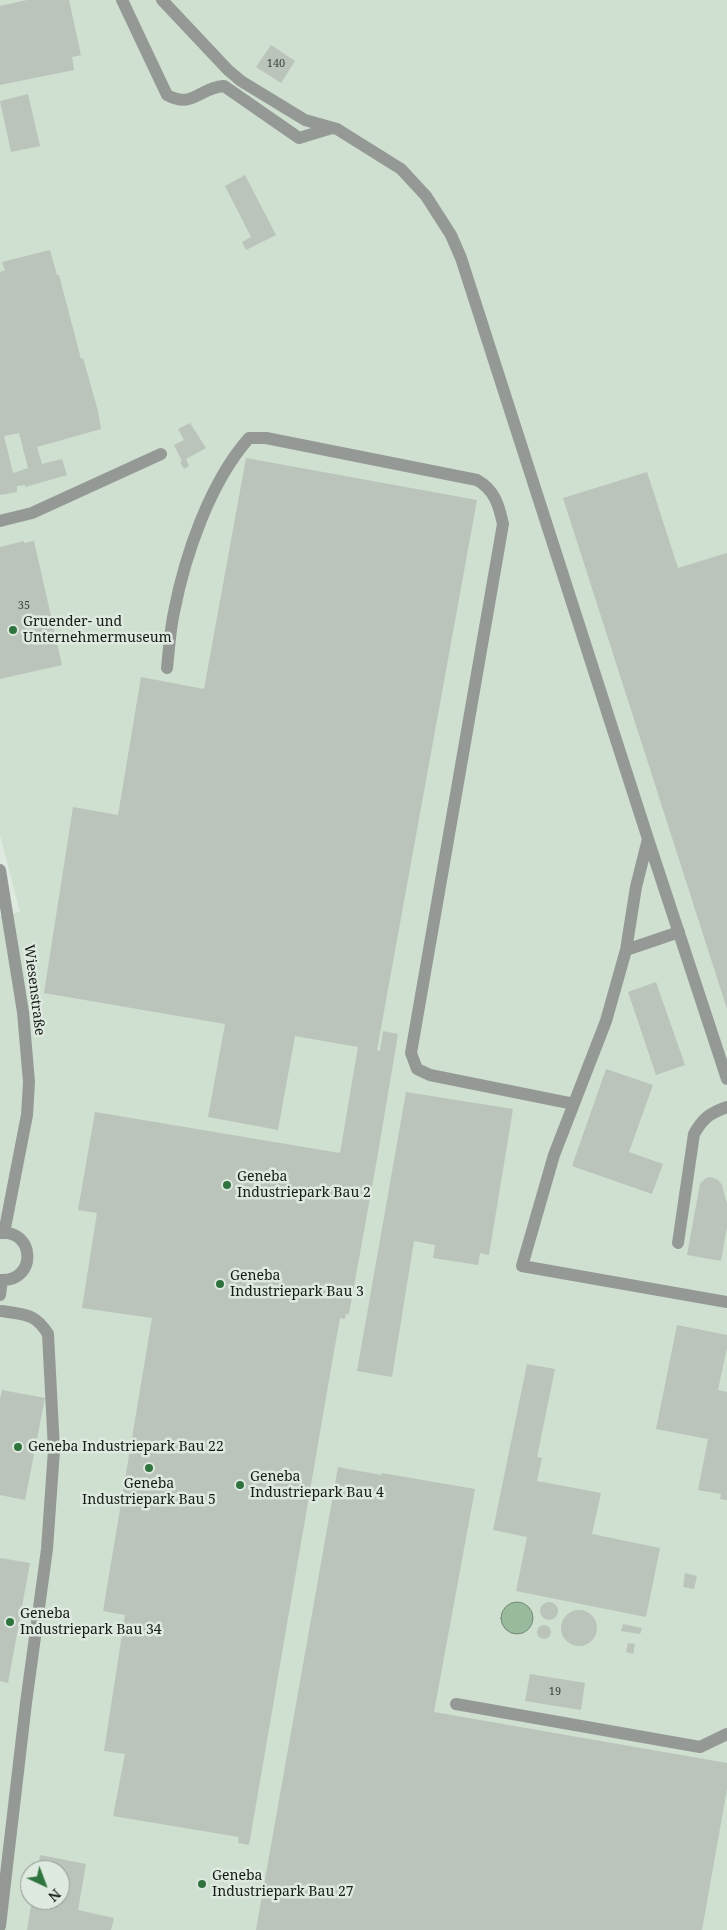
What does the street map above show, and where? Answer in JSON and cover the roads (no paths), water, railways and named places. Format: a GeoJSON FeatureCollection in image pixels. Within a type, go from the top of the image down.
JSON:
{"type":"FeatureCollection","features":[{"type":"Feature","properties":{"kind":"street"},"geometry":{"type":"LineString","coordinates":[[122,0],[167,95],[177,100],[186,100],[213,87],[224,86],[298,138],[332,128]]}},
{"type":"Feature","properties":{"kind":"street"},"geometry":{"type":"LineString","coordinates":[[162,0],[228,70],[241,81],[305,120],[332,128],[385,158],[407,175],[426,196],[441,217],[461,258],[727,1079]]}},
{"type":"Feature","properties":{"kind":"street"},"geometry":{"type":"LineString","coordinates":[[167,668],[173,613],[197,532],[214,492],[237,451],[248,438],[266,438],[477,480],[493,493],[503,524],[411,1053],[417,1069],[430,1075],[574,1104]]}},
{"type":"Feature","properties":{"kind":"street"},"geometry":{"type":"LineString","coordinates":[[0,521],[32,513],[161,454]]}},
{"type":"Feature","properties":{"kind":"street"},"geometry":{"type":"LineString","coordinates":[[648,839],[636,887],[626,950],[606,1021],[554,1155],[522,1266],[727,1302]]}},
{"type":"Feature","properties":{"kind":"street","name":"Wiesenstraße"},"geometry":{"type":"LineString","coordinates":[[0,870],[23,1012],[29,1082],[27,1115],[2,1233]]}},
{"type":"Feature","properties":{"kind":"street"},"geometry":{"type":"LineString","coordinates":[[626,950],[678,932]]}},
{"type":"Feature","properties":{"kind":"street"},"geometry":{"type":"LineString","coordinates":[[678,1243],[694,1134],[702,1120],[712,1112],[727,1107]]}},
{"type":"Feature","properties":{"kind":"street"},"geometry":{"type":"LineString","coordinates":[[0,1196],[12,1188]]}},
{"type":"Feature","properties":{"kind":"street"},"geometry":{"type":"LineString","coordinates":[[0,1295],[1,1280],[15,1278],[22,1272],[28,1257],[23,1242],[17,1236],[2,1233]]}},
{"type":"Feature","properties":{"kind":"street"},"geometry":{"type":"LineString","coordinates":[[0,1926],[4,1860],[47,1549],[54,1450],[48,1334],[41,1323],[32,1316],[1,1313]]}},
{"type":"Feature","properties":{"kind":"street"},"geometry":{"type":"LineString","coordinates":[[456,1704],[700,1746],[727,1734]]}},
{"type":"Feature","properties":{"kind":"place","name":"Gruender- und Unternehmermuseum"},"geometry":{"type":"Point","coordinates":[13,630]}},
{"type":"Feature","properties":{"kind":"place","name":"Geneba Industriepark Bau 2"},"geometry":{"type":"Point","coordinates":[227,1185]}},
{"type":"Feature","properties":{"kind":"place","name":"Geneba Industriepark Bau 3"},"geometry":{"type":"Point","coordinates":[220,1284]}},
{"type":"Feature","properties":{"kind":"place","name":"Geneba Industriepark Bau 22"},"geometry":{"type":"Point","coordinates":[18,1447]}},
{"type":"Feature","properties":{"kind":"place","name":"Geneba Industriepark Bau 5"},"geometry":{"type":"Point","coordinates":[149,1468]}},
{"type":"Feature","properties":{"kind":"place","name":"Geneba Industriepark Bau 4"},"geometry":{"type":"Point","coordinates":[240,1485]}},
{"type":"Feature","properties":{"kind":"place","name":"Geneba Industriepark Bau 34"},"geometry":{"type":"Point","coordinates":[10,1622]}},
{"type":"Feature","properties":{"kind":"place","name":"Geneba Industriepark Bau 27"},"geometry":{"type":"Point","coordinates":[202,1884]}}]}
